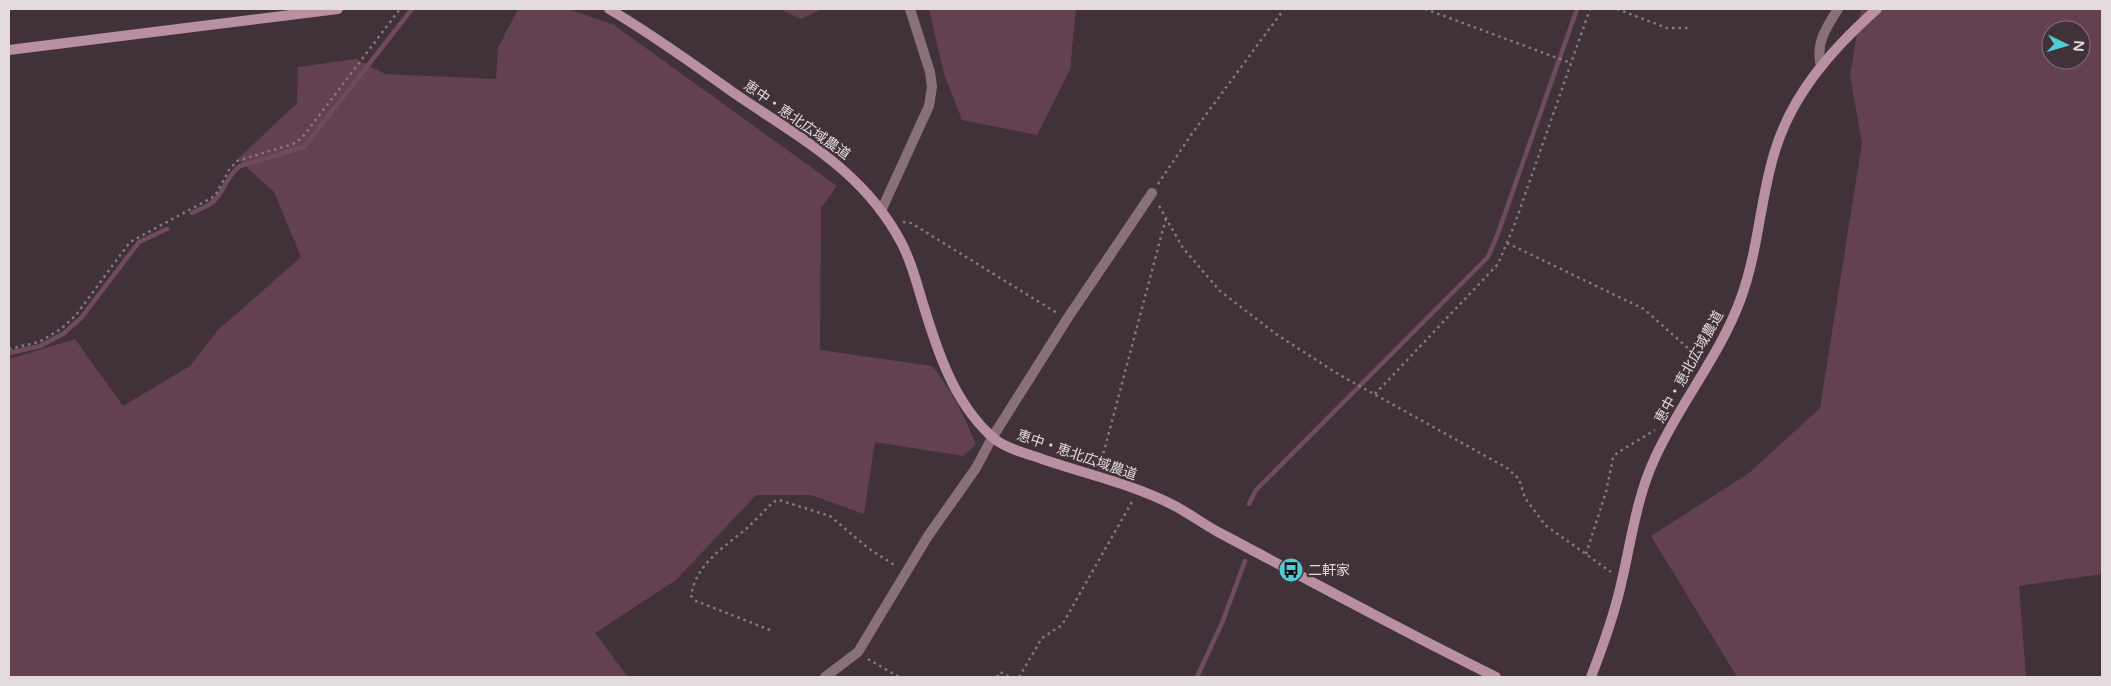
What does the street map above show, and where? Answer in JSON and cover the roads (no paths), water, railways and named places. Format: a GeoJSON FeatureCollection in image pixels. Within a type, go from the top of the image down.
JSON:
{"type":"FeatureCollection","features":[{"type":"Feature","properties":{"kind":"street"},"geometry":{"type":"LineString","coordinates":[[9,50],[338,9]]}},
{"type":"Feature","properties":{"kind":"street","name":"恵中・恵北広域農道"},"geometry":{"type":"LineString","coordinates":[[609,9],[807,140],[846,171],[882,210],[889,220],[912,267],[931,328],[959,398],[992,438],[1013,449],[1139,490],[1174,506],[1212,529],[1402,631],[1496,677]]}},
{"type":"Feature","properties":{"kind":"street"},"geometry":{"type":"LineString","coordinates":[[882,210],[929,106],[932,86],[930,72],[910,9]]}},
{"type":"Feature","properties":{"kind":"street"},"geometry":{"type":"LineString","coordinates":[[1821,66],[1817,53],[1826,28],[1838,9]]}},
{"type":"Feature","properties":{"kind":"street","name":"恵中・恵北広域農道"},"geometry":{"type":"LineString","coordinates":[[1591,677],[1622,580],[1647,478],[1653,461],[1732,320],[1748,278],[1774,154],[1784,126],[1806,84],[1877,9]]}},
{"type":"Feature","properties":{"kind":"street"},"geometry":{"type":"LineString","coordinates":[[825,677],[858,652],[928,536],[976,468],[992,438],[1067,319],[1152,193]]}},
{"type":"Feature","properties":{"kind":"waterway"},"geometry":{"type":"LineString","coordinates":[[192,213],[214,201],[230,176],[240,166],[304,147],[412,9]]}},
{"type":"Feature","properties":{"kind":"waterway"},"geometry":{"type":"LineString","coordinates":[[1249,504],[1256,490],[1488,257],[1577,9]]}},
{"type":"Feature","properties":{"kind":"waterway"},"geometry":{"type":"LineString","coordinates":[[9,353],[40,346],[63,334],[81,318],[139,242],[167,229]]}},
{"type":"Feature","properties":{"kind":"waterway"},"geometry":{"type":"LineString","coordinates":[[1197,677],[1222,623],[1245,561]]}},
{"type":"Feature","properties":{"kind":"place","name":"二軒家"},"geometry":{"type":"Point","coordinates":[1291,570]}}]}
